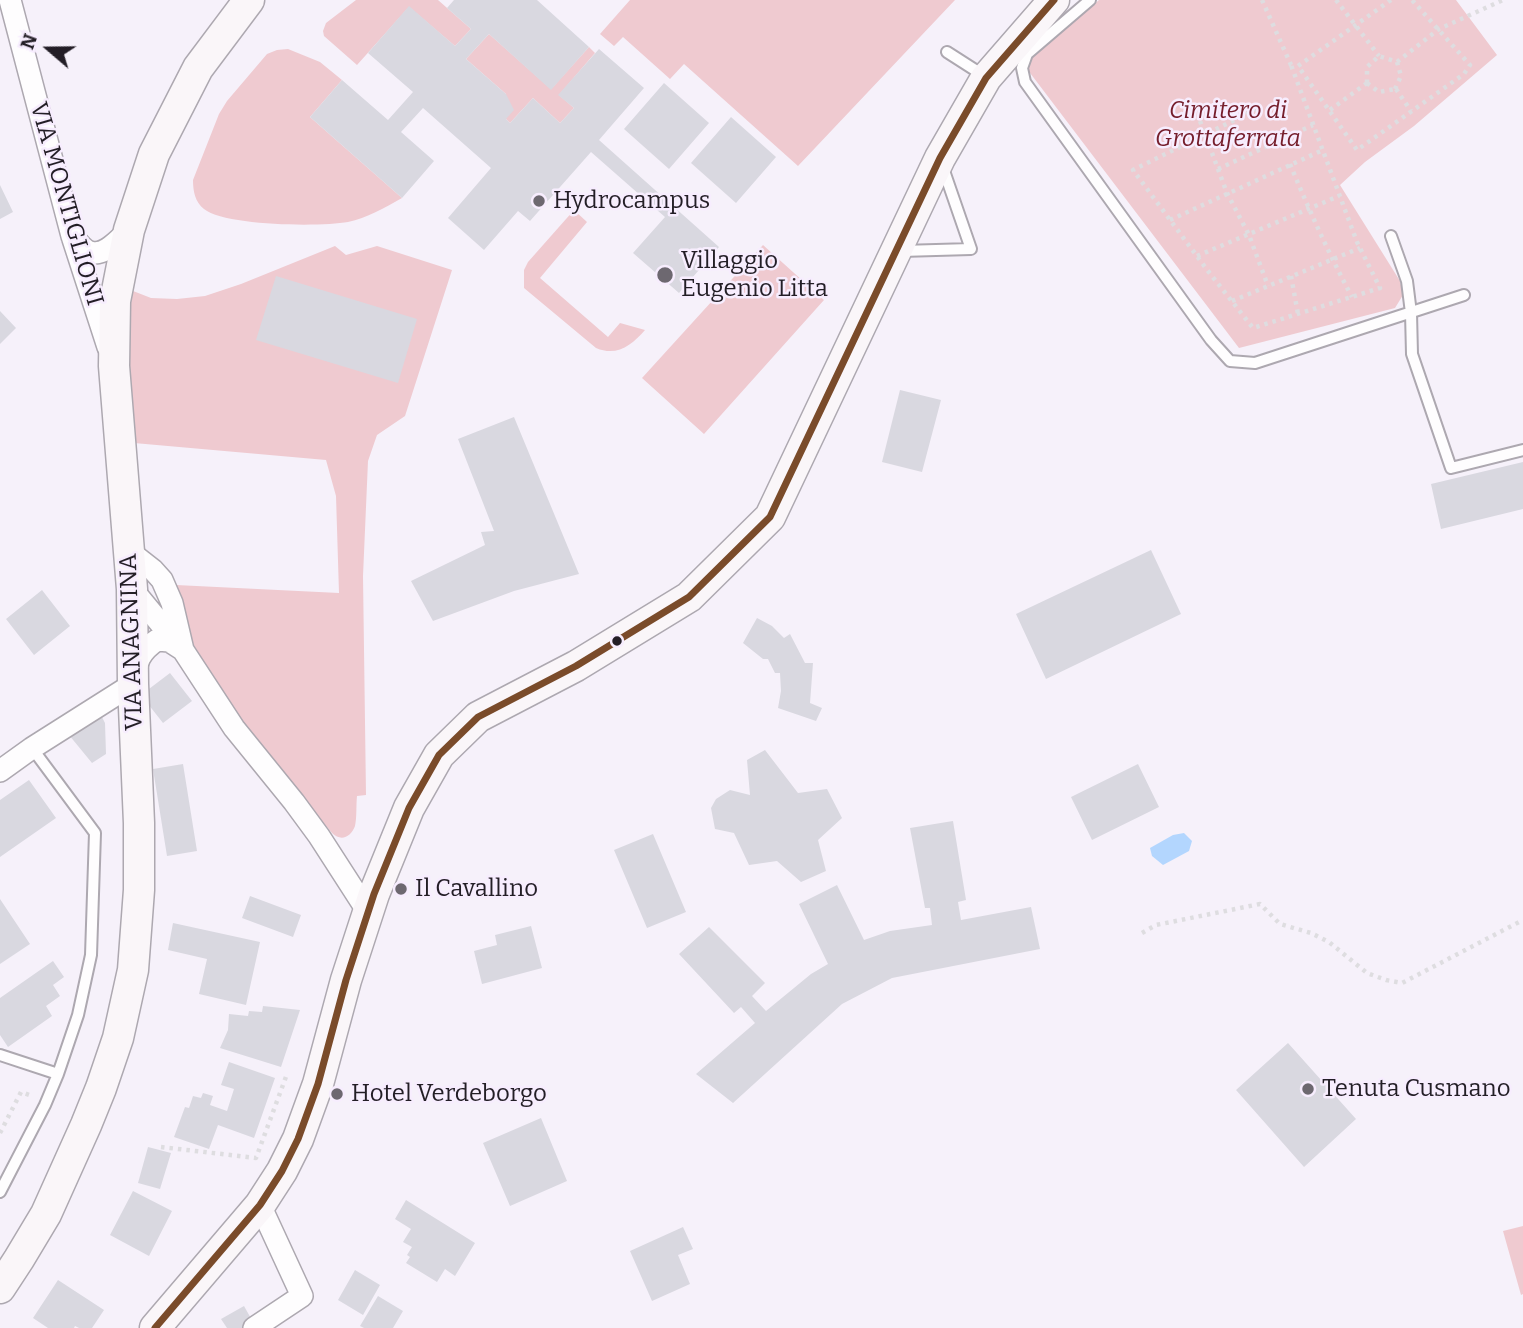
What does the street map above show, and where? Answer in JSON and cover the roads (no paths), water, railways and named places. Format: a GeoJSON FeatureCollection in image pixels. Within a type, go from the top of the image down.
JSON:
{"type":"FeatureCollection","features":[{"type":"Feature","properties":{"kind":"main road","name":"VIA ANAGNINA"},"geometry":{"type":"LineString","coordinates":[[0,1288],[37,1230],[69,1165],[101,1088],[118,1038],[133,970],[139,890],[139,822],[130,552],[114,366],[115,301],[129,230],[154,154],[198,68],[250,0]]}},
{"type":"Feature","properties":{"kind":"main road"},"geometry":{"type":"LineString","coordinates":[[155,1328],[260,1205],[282,1171],[318,1084],[346,980],[387,859],[409,808],[439,755],[478,717],[576,666],[690,597],[771,517],[940,158],[986,78],[1054,0]]}},
{"type":"Feature","properties":{"kind":"street","name":"VIA MONTIGLIONI"},"geometry":{"type":"LineString","coordinates":[[10,0],[72,236],[114,366]]}},
{"type":"Feature","properties":{"kind":"street"},"geometry":{"type":"LineString","coordinates":[[72,236],[87,251],[98,253],[109,248],[129,230]]}},
{"type":"Feature","properties":{"kind":"street"},"geometry":{"type":"LineString","coordinates":[[130,552],[162,580],[172,603],[183,650]]}},
{"type":"Feature","properties":{"kind":"street"},"geometry":{"type":"LineString","coordinates":[[132,589],[183,650],[234,728],[319,835],[368,912]]}},
{"type":"Feature","properties":{"kind":"street"},"geometry":{"type":"LineString","coordinates":[[0,771],[133,684],[137,662],[147,647],[158,640],[169,641],[183,650]]}},
{"type":"Feature","properties":{"kind":"street"},"geometry":{"type":"LineString","coordinates":[[254,1328],[303,1298],[260,1205]]}},
{"type":"Feature","properties":{"kind":"lane"},"geometry":{"type":"LineString","coordinates":[[1090,0],[1027,54],[1022,68],[1025,82],[1211,340],[1230,361],[1255,363],[1464,295]]}},
{"type":"Feature","properties":{"kind":"lane"},"geometry":{"type":"LineString","coordinates":[[947,52],[986,78]]}},
{"type":"Feature","properties":{"kind":"lane"},"geometry":{"type":"LineString","coordinates":[[895,252],[971,249],[940,158]]}},
{"type":"Feature","properties":{"kind":"lane"},"geometry":{"type":"LineString","coordinates":[[1391,236],[1407,281],[1412,354],[1451,468],[1523,450]]}},
{"type":"Feature","properties":{"kind":"lane"},"geometry":{"type":"LineString","coordinates":[[0,1192],[45,1105],[53,1072],[78,1015],[91,955],[95,833],[32,748]]}},
{"type":"Feature","properties":{"kind":"lane"},"geometry":{"type":"LineString","coordinates":[[0,1055],[53,1072]]}},
{"type":"Feature","properties":{"kind":"water"},"geometry":{"type":"Polygon","coordinates":[[[1184,833],[1192,841],[1189,851],[1163,865],[1152,856],[1150,848],[1173,835],[1184,833]]]}},
{"type":"Feature","properties":{"kind":"place","name":"Hydrocampus"},"geometry":{"type":"Point","coordinates":[539,201]}},
{"type":"Feature","properties":{"kind":"place","name":"Villaggio Eugenio Litta"},"geometry":{"type":"Point","coordinates":[665,275]}},
{"type":"Feature","properties":{"kind":"place","name":"Il Cavallino"},"geometry":{"type":"Point","coordinates":[401,889]}},
{"type":"Feature","properties":{"kind":"place","name":"Tenuta Cusmano"},"geometry":{"type":"Point","coordinates":[1308,1089]}},
{"type":"Feature","properties":{"kind":"place","name":"Hotel Verdeborgo"},"geometry":{"type":"Point","coordinates":[337,1094]}},
{"type":"Feature","properties":{"kind":"park label","name":"Cimitero di Grottaferrata"},"geometry":{"type":"Point","coordinates":[1228,125]}}]}
